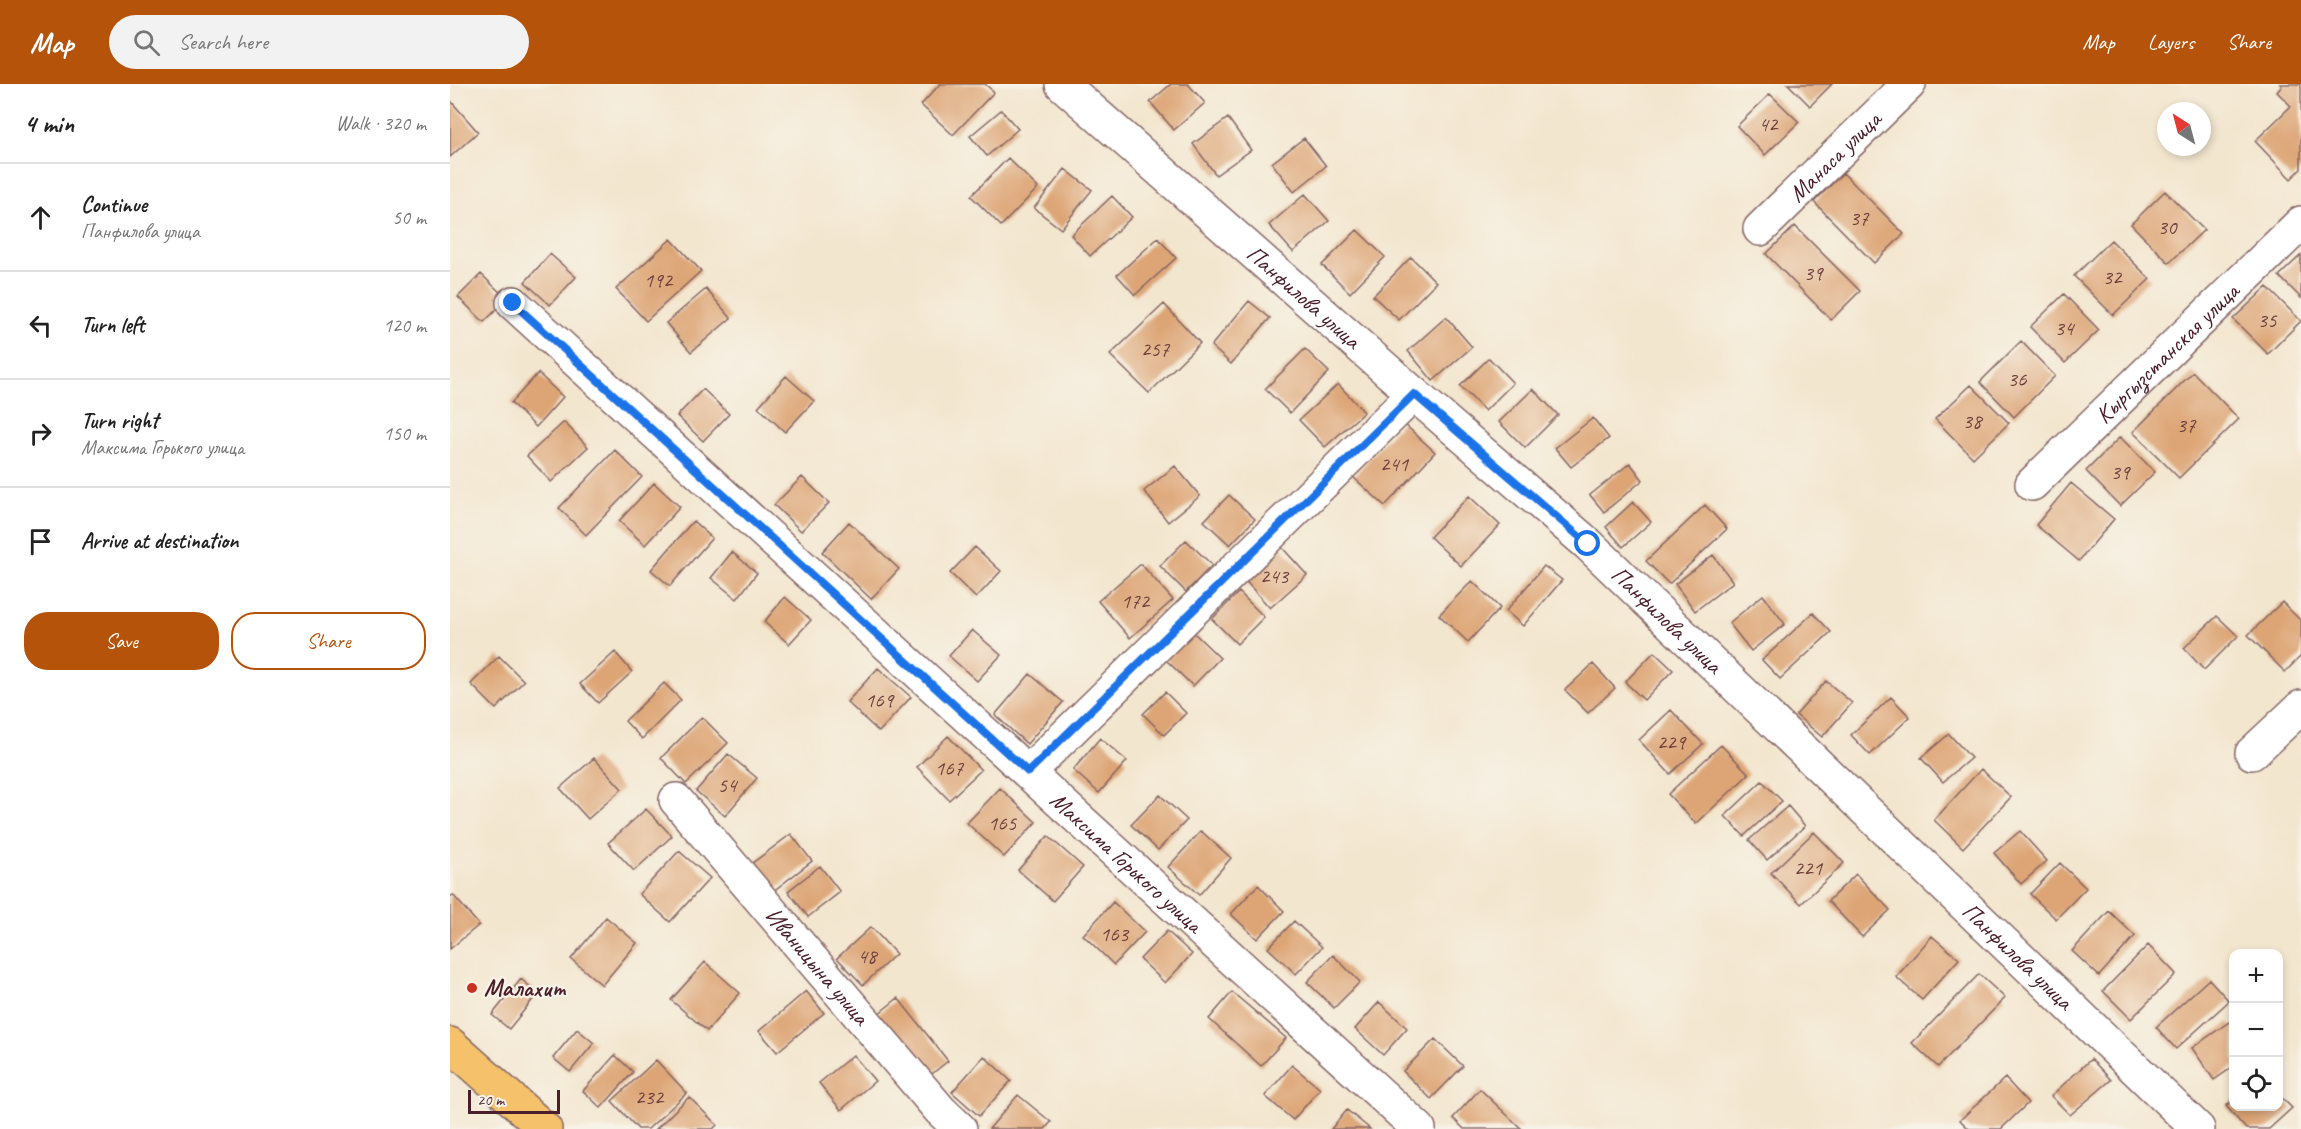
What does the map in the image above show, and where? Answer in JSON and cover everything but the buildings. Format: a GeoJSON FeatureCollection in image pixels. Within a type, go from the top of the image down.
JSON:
{"type":"FeatureCollection","features":[{"type":"Feature","properties":{"kind":"main road"},"geometry":{"type":"LineString","coordinates":[[450,1044],[545,1129]]}},
{"type":"Feature","properties":{"kind":"street","name":"Панфилова улица"},"geometry":{"type":"LineString","coordinates":[[1062,84],[1588,544],[2198,1129]]}},
{"type":"Feature","properties":{"kind":"street","name":"Манаса улица"},"geometry":{"type":"LineString","coordinates":[[1760,229],[1909,84]]}},
{"type":"Feature","properties":{"kind":"street","name":"Кыргызстанская улица"},"geometry":{"type":"LineString","coordinates":[[2032,484],[2301,223]]}},
{"type":"Feature","properties":{"kind":"street","name":"Максима Горького улица"},"geometry":{"type":"LineString","coordinates":[[513,303],[1419,1129]]}},
{"type":"Feature","properties":{"kind":"street"},"geometry":{"type":"LineString","coordinates":[[1028,772],[1414,394]]}},
{"type":"Feature","properties":{"kind":"street"},"geometry":{"type":"LineString","coordinates":[[2252,753],[2301,707]]}},
{"type":"Feature","properties":{"kind":"street","name":"Иваницына улица"},"geometry":{"type":"LineString","coordinates":[[676,800],[941,1123]]}},
{"type":"Feature","properties":{"kind":"place","name":"Малахит"},"geometry":{"type":"Point","coordinates":[472,988]}},
{"type":"Feature","properties":{"kind":"route"},"geometry":{"type":"LineString","coordinates":[[513,303],[1028,772],[1414,394],[1588,544]]}}]}
